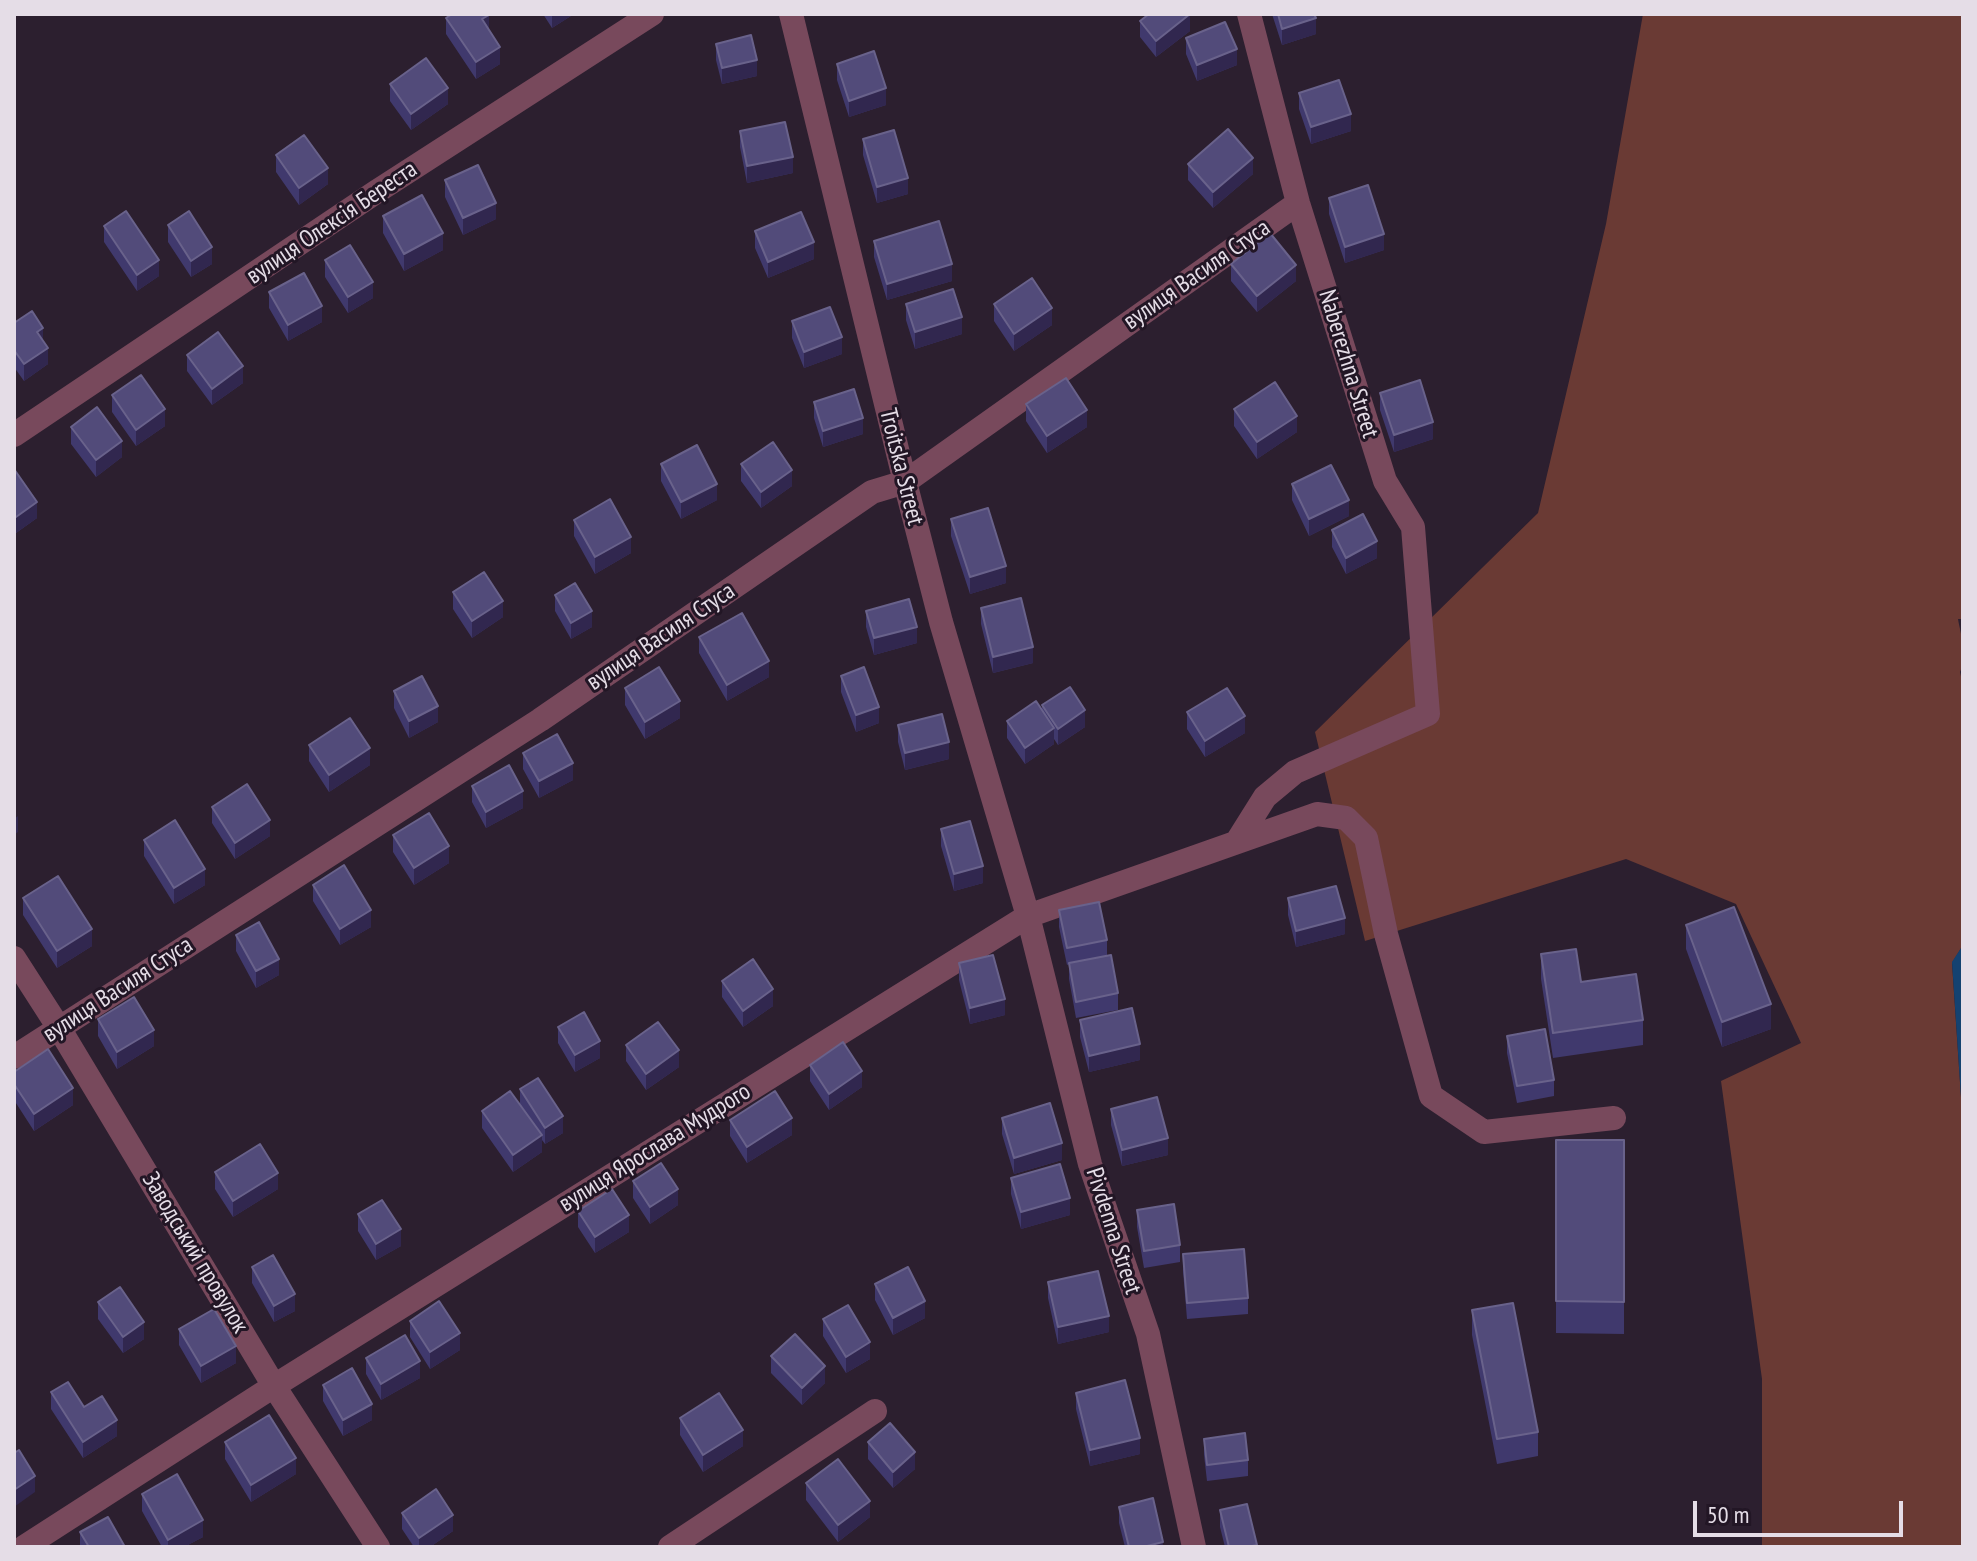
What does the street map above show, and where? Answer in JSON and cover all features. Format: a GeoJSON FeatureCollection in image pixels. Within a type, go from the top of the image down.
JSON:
{"type":"FeatureCollection","features":[{"type":"Feature","properties":{"kind":"street","name":"вулиця Олексія Береста"},"geometry":{"type":"LineString","coordinates":[[14,435],[376,192],[652,14]]}},
{"type":"Feature","properties":{"kind":"street","name":"Troitska Street"},"geometry":{"type":"LineString","coordinates":[[791,14],[941,622],[1028,916]]}},
{"type":"Feature","properties":{"kind":"street","name":"Naberezhna Street"},"geometry":{"type":"LineString","coordinates":[[1238,840],[1265,797],[1295,772],[1428,714],[1413,527],[1385,481],[1298,203],[1249,14]]}},
{"type":"Feature","properties":{"kind":"street","name":"вулиця Василя Стуса"},"geometry":{"type":"LineString","coordinates":[[14,1057],[540,720],[872,492],[905,482],[1298,203]]}},
{"type":"Feature","properties":{"kind":"street","name":"вулиця Ярослава Мудрого"},"geometry":{"type":"LineString","coordinates":[[24,1547],[274,1386],[1028,916],[1317,814],[1346,818],[1366,838],[1386,934],[1431,1096],[1484,1132],[1614,1118]]}},
{"type":"Feature","properties":{"kind":"street","name":"Pivdenna Street"},"geometry":{"type":"LineString","coordinates":[[1028,916],[1090,1164],[1148,1334],[1194,1547]]}},
{"type":"Feature","properties":{"kind":"street","name":"Заводський провулок"},"geometry":{"type":"LineString","coordinates":[[14,958],[274,1386],[378,1547]]}},
{"type":"Feature","properties":{"kind":"street"},"geometry":{"type":"LineString","coordinates":[[670,1547],[875,1411]]}},
{"type":"Feature","properties":{"kind":"shaded area"},"geometry":{"type":"Polygon","coordinates":[[[1643,14],[1963,14],[1963,619],[1958,619],[1964,653],[1960,672],[1963,685],[1963,945],[1952,963],[1963,1127],[1963,1547],[1762,1547],[1762,1379],[1721,1081],[1801,1043],[1736,904],[1626,859],[1365,941],[1315,732],[1538,513],[1606,224],[1643,14]]]}},
{"type":"Feature","properties":{"kind":"water"},"geometry":{"type":"Polygon","coordinates":[[[1963,945],[1963,1127],[1952,962],[1963,945]]]}},
{"type":"Feature","properties":{"kind":"building"},"geometry":{"type":"Polygon","coordinates":[[[452,14],[488,14],[482,19],[500,47],[476,62],[446,18],[452,14]]]}},
{"type":"Feature","properties":{"kind":"building"},"geometry":{"type":"Polygon","coordinates":[[[1149,14],[1190,14],[1156,41],[1140,21],[1149,14]]]}},
{"type":"Feature","properties":{"kind":"building"},"geometry":{"type":"Polygon","coordinates":[[[1278,14],[1314,14],[1316,18],[1282,29],[1278,14]]]}},
{"type":"Feature","properties":{"kind":"building"},"geometry":{"type":"Polygon","coordinates":[[[1225,22],[1237,49],[1197,65],[1186,38],[1225,22]]]}},
{"type":"Feature","properties":{"kind":"building"},"geometry":{"type":"Polygon","coordinates":[[[751,35],[757,60],[722,68],[716,44],[751,35]]]}},
{"type":"Feature","properties":{"kind":"building"},"geometry":{"type":"Polygon","coordinates":[[[874,51],[886,88],[849,101],[837,64],[874,51]]]}},
{"type":"Feature","properties":{"kind":"building"},"geometry":{"type":"Polygon","coordinates":[[[426,58],[448,88],[411,114],[390,84],[426,58]]]}},
{"type":"Feature","properties":{"kind":"building"},"geometry":{"type":"Polygon","coordinates":[[[1339,80],[1351,114],[1311,127],[1299,93],[1339,80]]]}},
{"type":"Feature","properties":{"kind":"building"},"geometry":{"type":"Polygon","coordinates":[[[785,122],[793,157],[747,166],[740,131],[785,122]]]}},
{"type":"Feature","properties":{"kind":"building"},"geometry":{"type":"Polygon","coordinates":[[[1228,129],[1253,158],[1213,192],[1188,164],[1228,129]]]}},
{"type":"Feature","properties":{"kind":"building"},"geometry":{"type":"Polygon","coordinates":[[[894,130],[908,178],[877,187],[863,139],[894,130]]]}},
{"type":"Feature","properties":{"kind":"building"},"geometry":{"type":"Polygon","coordinates":[[[304,135],[328,168],[299,188],[276,155],[304,135]]]}},
{"type":"Feature","properties":{"kind":"building"},"geometry":{"type":"Polygon","coordinates":[[[478,165],[496,203],[463,218],[445,180],[478,165]]]}},
{"type":"Feature","properties":{"kind":"building"},"geometry":{"type":"Polygon","coordinates":[[[1368,185],[1384,234],[1345,247],[1329,198],[1368,185]]]}},
{"type":"Feature","properties":{"kind":"building"},"geometry":{"type":"Polygon","coordinates":[[[422,195],[443,233],[404,254],[383,216],[422,195]]]}},
{"type":"Feature","properties":{"kind":"building"},"geometry":{"type":"Polygon","coordinates":[[[126,211],[159,260],[137,275],[104,226],[126,211]]]}},
{"type":"Feature","properties":{"kind":"building"},"geometry":{"type":"Polygon","coordinates":[[[189,211],[212,247],[191,261],[168,225],[189,211]]]}},
{"type":"Feature","properties":{"kind":"building"},"geometry":{"type":"Polygon","coordinates":[[[801,212],[814,242],[768,262],[755,231],[801,212]]]}},
{"type":"Feature","properties":{"kind":"building"},"geometry":{"type":"Polygon","coordinates":[[[939,221],[952,264],[887,284],[874,241],[939,221]]]}},
{"type":"Feature","properties":{"kind":"building"},"geometry":{"type":"Polygon","coordinates":[[[1270,233],[1296,265],[1257,296],[1231,264],[1270,233]]]}},
{"type":"Feature","properties":{"kind":"building"},"geometry":{"type":"Polygon","coordinates":[[[350,245],[373,282],[348,297],[325,260],[350,245]]]}},
{"type":"Feature","properties":{"kind":"building"},"geometry":{"type":"Polygon","coordinates":[[[304,273],[322,306],[288,325],[269,292],[304,273]]]}},
{"type":"Feature","properties":{"kind":"building"},"geometry":{"type":"Polygon","coordinates":[[[1032,278],[1052,308],[1014,334],[994,304],[1032,278]]]}},
{"type":"Feature","properties":{"kind":"building"},"geometry":{"type":"Polygon","coordinates":[[[953,289],[962,317],[915,332],[906,304],[953,289]]]}},
{"type":"Feature","properties":{"kind":"building"},"geometry":{"type":"Polygon","coordinates":[[[830,307],[842,337],[804,352],[792,321],[830,307]]]}},
{"type":"Feature","properties":{"kind":"building"},"geometry":{"type":"Polygon","coordinates":[[[32,311],[43,328],[37,332],[48,348],[24,364],[14,350],[14,323],[32,311]]]}},
{"type":"Feature","properties":{"kind":"building"},"geometry":{"type":"Polygon","coordinates":[[[218,332],[243,366],[212,389],[187,355],[218,332]]]}},
{"type":"Feature","properties":{"kind":"building"},"geometry":{"type":"Polygon","coordinates":[[[141,375],[165,409],[136,430],[112,395],[141,375]]]}},
{"type":"Feature","properties":{"kind":"building"},"geometry":{"type":"Polygon","coordinates":[[[1066,378],[1087,410],[1047,436],[1026,404],[1066,378]]]}},
{"type":"Feature","properties":{"kind":"building"},"geometry":{"type":"Polygon","coordinates":[[[1420,380],[1433,422],[1394,435],[1380,393],[1420,380]]]}},
{"type":"Feature","properties":{"kind":"building"},"geometry":{"type":"Polygon","coordinates":[[[1275,382],[1297,416],[1257,442],[1234,409],[1275,382]]]}},
{"type":"Feature","properties":{"kind":"building"},"geometry":{"type":"Polygon","coordinates":[[[854,389],[863,418],[823,431],[814,402],[854,389]]]}},
{"type":"Feature","properties":{"kind":"building"},"geometry":{"type":"Polygon","coordinates":[[[97,407],[122,441],[96,460],[71,427],[97,407]]]}},
{"type":"Feature","properties":{"kind":"building"},"geometry":{"type":"Polygon","coordinates":[[[773,442],[792,470],[761,492],[741,464],[773,442]]]}},
{"type":"Feature","properties":{"kind":"building"},"geometry":{"type":"Polygon","coordinates":[[[697,445],[717,484],[681,502],[661,464],[697,445]]]}},
{"type":"Feature","properties":{"kind":"building"},"geometry":{"type":"Polygon","coordinates":[[[1331,465],[1349,500],[1309,519],[1292,484],[1331,465]]]}},
{"type":"Feature","properties":{"kind":"building"},"geometry":{"type":"Polygon","coordinates":[[[14,469],[37,502],[16,517],[14,515],[14,469]]]}},
{"type":"Feature","properties":{"kind":"building"},"geometry":{"type":"Polygon","coordinates":[[[610,499],[631,537],[595,557],[574,520],[610,499]]]}},
{"type":"Feature","properties":{"kind":"building"},"geometry":{"type":"Polygon","coordinates":[[[988,508],[1006,566],[970,577],[951,519],[988,508]]]}},
{"type":"Feature","properties":{"kind":"building"},"geometry":{"type":"Polygon","coordinates":[[[1363,514],[1377,541],[1346,558],[1332,530],[1363,514]]]}},
{"type":"Feature","properties":{"kind":"building"},"geometry":{"type":"Polygon","coordinates":[[[484,572],[503,601],[472,621],[453,592],[484,572]]]}},
{"type":"Feature","properties":{"kind":"building"},"geometry":{"type":"Polygon","coordinates":[[[575,583],[592,611],[571,623],[555,595],[575,583]]]}},
{"type":"Feature","properties":{"kind":"building"},"geometry":{"type":"Polygon","coordinates":[[[1021,598],[1033,647],[993,657],[981,608],[1021,598]]]}},
{"type":"Feature","properties":{"kind":"building"},"geometry":{"type":"Polygon","coordinates":[[[909,599],[917,627],[874,638],[866,611],[909,599]]]}},
{"type":"Feature","properties":{"kind":"building"},"geometry":{"type":"Polygon","coordinates":[[[742,613],[769,661],[727,685],[699,637],[742,613]]]}},
{"type":"Feature","properties":{"kind":"building"},"geometry":{"type":"Polygon","coordinates":[[[659,667],[680,701],[645,722],[625,688],[659,667]]]}},
{"type":"Feature","properties":{"kind":"building"},"geometry":{"type":"Polygon","coordinates":[[[864,667],[879,707],[856,715],[841,676],[864,667]]]}},
{"type":"Feature","properties":{"kind":"building"},"geometry":{"type":"Polygon","coordinates":[[[422,676],[438,706],[409,721],[394,691],[422,676]]]}},
{"type":"Feature","properties":{"kind":"building"},"geometry":{"type":"Polygon","coordinates":[[[1070,687],[1085,710],[1058,729],[1042,705],[1070,687]]]}},
{"type":"Feature","properties":{"kind":"building"},"geometry":{"type":"Polygon","coordinates":[[[1227,688],[1245,716],[1205,741],[1187,712],[1227,688]]]}},
{"type":"Feature","properties":{"kind":"building"},"geometry":{"type":"Polygon","coordinates":[[[1036,701],[1054,728],[1025,748],[1007,721],[1036,701]]]}},
{"type":"Feature","properties":{"kind":"building"},"geometry":{"type":"Polygon","coordinates":[[[942,714],[949,742],[905,753],[898,725],[942,714]]]}},
{"type":"Feature","properties":{"kind":"building"},"geometry":{"type":"Polygon","coordinates":[[[350,718],[370,748],[329,775],[309,745],[350,718]]]}},
{"type":"Feature","properties":{"kind":"building"},"geometry":{"type":"Polygon","coordinates":[[[557,734],[573,763],[539,781],[523,753],[557,734]]]}},
{"type":"Feature","properties":{"kind":"building"},"geometry":{"type":"Polygon","coordinates":[[[509,765],[523,791],[486,812],[472,786],[509,765]]]}},
{"type":"Feature","properties":{"kind":"building"},"geometry":{"type":"Polygon","coordinates":[[[247,784],[270,820],[235,843],[212,807],[247,784]]]}},
{"type":"Feature","properties":{"kind":"building"},"geometry":{"type":"Polygon","coordinates":[[[429,813],[449,846],[414,868],[393,835],[429,813]]]}},
{"type":"Feature","properties":{"kind":"building"},"geometry":{"type":"Polygon","coordinates":[[[175,820],[205,869],[174,888],[144,840],[175,820]]]}},
{"type":"Feature","properties":{"kind":"building"},"geometry":{"type":"Polygon","coordinates":[[[970,821],[983,866],[954,874],[941,829],[970,821]]]}},
{"type":"Feature","properties":{"kind":"building"},"geometry":{"type":"Polygon","coordinates":[[[344,865],[371,910],[340,929],[313,885],[344,865]]]}},
{"type":"Feature","properties":{"kind":"building"},"geometry":{"type":"Polygon","coordinates":[[[58,876],[92,929],[57,951],[23,898],[58,876]]]}},
{"type":"Feature","properties":{"kind":"building"},"geometry":{"type":"Polygon","coordinates":[[[1336,886],[1345,918],[1296,931],[1288,898],[1336,886]]]}},
{"type":"Feature","properties":{"kind":"building"},"geometry":{"type":"Polygon","coordinates":[[[1099,902],[1107,940],[1067,948],[1059,910],[1099,902]]]}},
{"type":"Feature","properties":{"kind":"building"},"geometry":{"type":"Polygon","coordinates":[[[1734,907],[1771,1004],[1722,1022],[1686,925],[1734,907]]]}},
{"type":"Feature","properties":{"kind":"building"},"geometry":{"type":"Polygon","coordinates":[[[259,922],[279,959],[256,971],[236,935],[259,922]]]}},
{"type":"Feature","properties":{"kind":"building"},"geometry":{"type":"Polygon","coordinates":[[[1576,949],[1581,982],[1636,974],[1643,1020],[1553,1033],[1541,954],[1576,949]]]}},
{"type":"Feature","properties":{"kind":"building"},"geometry":{"type":"Polygon","coordinates":[[[993,955],[1005,999],[970,1008],[959,963],[993,955]]]}},
{"type":"Feature","properties":{"kind":"building"},"geometry":{"type":"Polygon","coordinates":[[[1111,955],[1118,993],[1076,1002],[1069,963],[1111,955]]]}},
{"type":"Feature","properties":{"kind":"building"},"geometry":{"type":"Polygon","coordinates":[[[753,959],[773,989],[743,1011],[722,981],[753,959]]]}},
{"type":"Feature","properties":{"kind":"building"},"geometry":{"type":"Polygon","coordinates":[[[134,997],[154,1030],[117,1052],[98,1019],[134,997]]]}},
{"type":"Feature","properties":{"kind":"building"},"geometry":{"type":"Polygon","coordinates":[[[1132,1008],[1140,1044],[1089,1056],[1080,1020],[1132,1008]]]}},
{"type":"Feature","properties":{"kind":"building"},"geometry":{"type":"Polygon","coordinates":[[[584,1012],[600,1041],[575,1055],[558,1027],[584,1012]]]}},
{"type":"Feature","properties":{"kind":"building"},"geometry":{"type":"Polygon","coordinates":[[[658,1022],[679,1050],[646,1074],[626,1045],[658,1022]]]}},
{"type":"Feature","properties":{"kind":"building"},"geometry":{"type":"Polygon","coordinates":[[[1545,1029],[1554,1080],[1517,1086],[1507,1036],[1545,1029]]]}},
{"type":"Feature","properties":{"kind":"building"},"geometry":{"type":"Polygon","coordinates":[[[843,1042],[862,1071],[829,1094],[810,1065],[843,1042]]]}},
{"type":"Feature","properties":{"kind":"building"},"geometry":{"type":"Polygon","coordinates":[[[48,1049],[73,1088],[34,1114],[14,1084],[14,1072],[48,1049]]]}},
{"type":"Feature","properties":{"kind":"building"},"geometry":{"type":"Polygon","coordinates":[[[538,1078],[563,1116],[545,1128],[520,1089],[538,1078]]]}},
{"type":"Feature","properties":{"kind":"building"},"geometry":{"type":"Polygon","coordinates":[[[510,1091],[542,1135],[513,1155],[482,1111],[510,1091]]]}},
{"type":"Feature","properties":{"kind":"building"},"geometry":{"type":"Polygon","coordinates":[[[775,1091],[792,1118],[747,1147],[730,1120],[775,1091]]]}},
{"type":"Feature","properties":{"kind":"building"},"geometry":{"type":"Polygon","coordinates":[[[1157,1097],[1168,1138],[1122,1150],[1111,1109],[1157,1097]]]}},
{"type":"Feature","properties":{"kind":"building"},"geometry":{"type":"Polygon","coordinates":[[[1050,1103],[1062,1143],[1014,1158],[1002,1118],[1050,1103]]]}},
{"type":"Feature","properties":{"kind":"building"},"geometry":{"type":"Polygon","coordinates":[[[1556,1140],[1624,1140],[1624,1302],[1556,1301],[1556,1140]]]}},
{"type":"Feature","properties":{"kind":"building"},"geometry":{"type":"Polygon","coordinates":[[[260,1144],[278,1173],[233,1201],[215,1172],[260,1144]]]}},
{"type":"Feature","properties":{"kind":"building"},"geometry":{"type":"Polygon","coordinates":[[[661,1163],[678,1189],[650,1207],[633,1181],[661,1163]]]}},
{"type":"Feature","properties":{"kind":"building"},"geometry":{"type":"Polygon","coordinates":[[[1060,1164],[1070,1198],[1021,1212],[1011,1178],[1060,1164]]]}},
{"type":"Feature","properties":{"kind":"building"},"geometry":{"type":"Polygon","coordinates":[[[612,1189],[629,1215],[595,1237],[578,1211],[612,1189]]]}},
{"type":"Feature","properties":{"kind":"building"},"geometry":{"type":"Polygon","coordinates":[[[382,1200],[401,1229],[376,1244],[358,1214],[382,1200]]]}},
{"type":"Feature","properties":{"kind":"building"},"geometry":{"type":"Polygon","coordinates":[[[1174,1204],[1180,1245],[1144,1251],[1137,1210],[1174,1204]]]}},
{"type":"Feature","properties":{"kind":"building"},"geometry":{"type":"Polygon","coordinates":[[[1244,1249],[1248,1298],[1187,1303],[1183,1254],[1244,1249]]]}},
{"type":"Feature","properties":{"kind":"building"},"geometry":{"type":"Polygon","coordinates":[[[273,1255],[295,1294],[274,1306],[252,1267],[273,1255]]]}},
{"type":"Feature","properties":{"kind":"building"},"geometry":{"type":"Polygon","coordinates":[[[908,1267],[925,1301],[893,1318],[875,1284],[908,1267]]]}},
{"type":"Feature","properties":{"kind":"building"},"geometry":{"type":"Polygon","coordinates":[[[1098,1271],[1109,1316],[1058,1327],[1048,1282],[1098,1271]]]}},
{"type":"Feature","properties":{"kind":"building"},"geometry":{"type":"Polygon","coordinates":[[[120,1287],[144,1322],[123,1337],[98,1302],[120,1287]]]}},
{"type":"Feature","properties":{"kind":"building"},"geometry":{"type":"Polygon","coordinates":[[[439,1301],[460,1333],[430,1352],[410,1321],[439,1301]]]}},
{"type":"Feature","properties":{"kind":"building"},"geometry":{"type":"Polygon","coordinates":[[[1513,1303],[1538,1432],[1497,1439],[1472,1310],[1513,1303]]]}},
{"type":"Feature","properties":{"kind":"building"},"geometry":{"type":"Polygon","coordinates":[[[848,1305],[870,1342],[846,1357],[823,1319],[848,1305]]]}},
{"type":"Feature","properties":{"kind":"building"},"geometry":{"type":"Polygon","coordinates":[[[214,1309],[236,1346],[201,1366],[179,1329],[214,1309]]]}},
{"type":"Feature","properties":{"kind":"building"},"geometry":{"type":"Polygon","coordinates":[[[795,1334],[825,1366],[802,1388],[771,1356],[795,1334]]]}},
{"type":"Feature","properties":{"kind":"building"},"geometry":{"type":"Polygon","coordinates":[[[405,1335],[420,1361],[381,1384],[366,1358],[405,1335]]]}},
{"type":"Feature","properties":{"kind":"building"},"geometry":{"type":"Polygon","coordinates":[[[352,1368],[372,1404],[343,1420],[323,1385],[352,1368]]]}},
{"type":"Feature","properties":{"kind":"building"},"geometry":{"type":"Polygon","coordinates":[[[1125,1380],[1140,1438],[1090,1450],[1076,1393],[1125,1380]]]}},
{"type":"Feature","properties":{"kind":"building"},"geometry":{"type":"Polygon","coordinates":[[[68,1382],[84,1407],[102,1396],[117,1420],[83,1442],[51,1392],[68,1382]]]}},
{"type":"Feature","properties":{"kind":"building"},"geometry":{"type":"Polygon","coordinates":[[[719,1393],[743,1430],[703,1455],[680,1418],[719,1393]]]}},
{"type":"Feature","properties":{"kind":"building"},"geometry":{"type":"Polygon","coordinates":[[[269,1415],[296,1458],[251,1485],[225,1442],[269,1415]]]}},
{"type":"Feature","properties":{"kind":"building"},"geometry":{"type":"Polygon","coordinates":[[[890,1423],[915,1452],[893,1472],[868,1442],[890,1423]]]}},
{"type":"Feature","properties":{"kind":"building"},"geometry":{"type":"Polygon","coordinates":[[[1245,1433],[1248,1460],[1207,1465],[1204,1439],[1245,1433]]]}},
{"type":"Feature","properties":{"kind":"building"},"geometry":{"type":"Polygon","coordinates":[[[19,1450],[35,1476],[14,1490],[14,1453],[19,1450]]]}},
{"type":"Feature","properties":{"kind":"building"},"geometry":{"type":"Polygon","coordinates":[[[838,1459],[870,1501],[838,1525],[806,1483],[838,1459]]]}},
{"type":"Feature","properties":{"kind":"building"},"geometry":{"type":"Polygon","coordinates":[[[177,1474],[203,1520],[168,1540],[142,1494],[177,1474]]]}},
{"type":"Feature","properties":{"kind":"building"},"geometry":{"type":"Polygon","coordinates":[[[436,1489],[453,1515],[419,1538],[402,1513],[436,1489]]]}},
{"type":"Feature","properties":{"kind":"building"},"geometry":{"type":"Polygon","coordinates":[[[1153,1498],[1163,1542],[1129,1547],[1119,1507],[1153,1498]]]}},
{"type":"Feature","properties":{"kind":"building"},"geometry":{"type":"Polygon","coordinates":[[[1247,1504],[1257,1545],[1229,1547],[1220,1510],[1247,1504]]]}},
{"type":"Feature","properties":{"kind":"building"},"geometry":{"type":"Polygon","coordinates":[[[108,1517],[125,1547],[89,1547],[80,1532],[108,1517]]]}}]}
